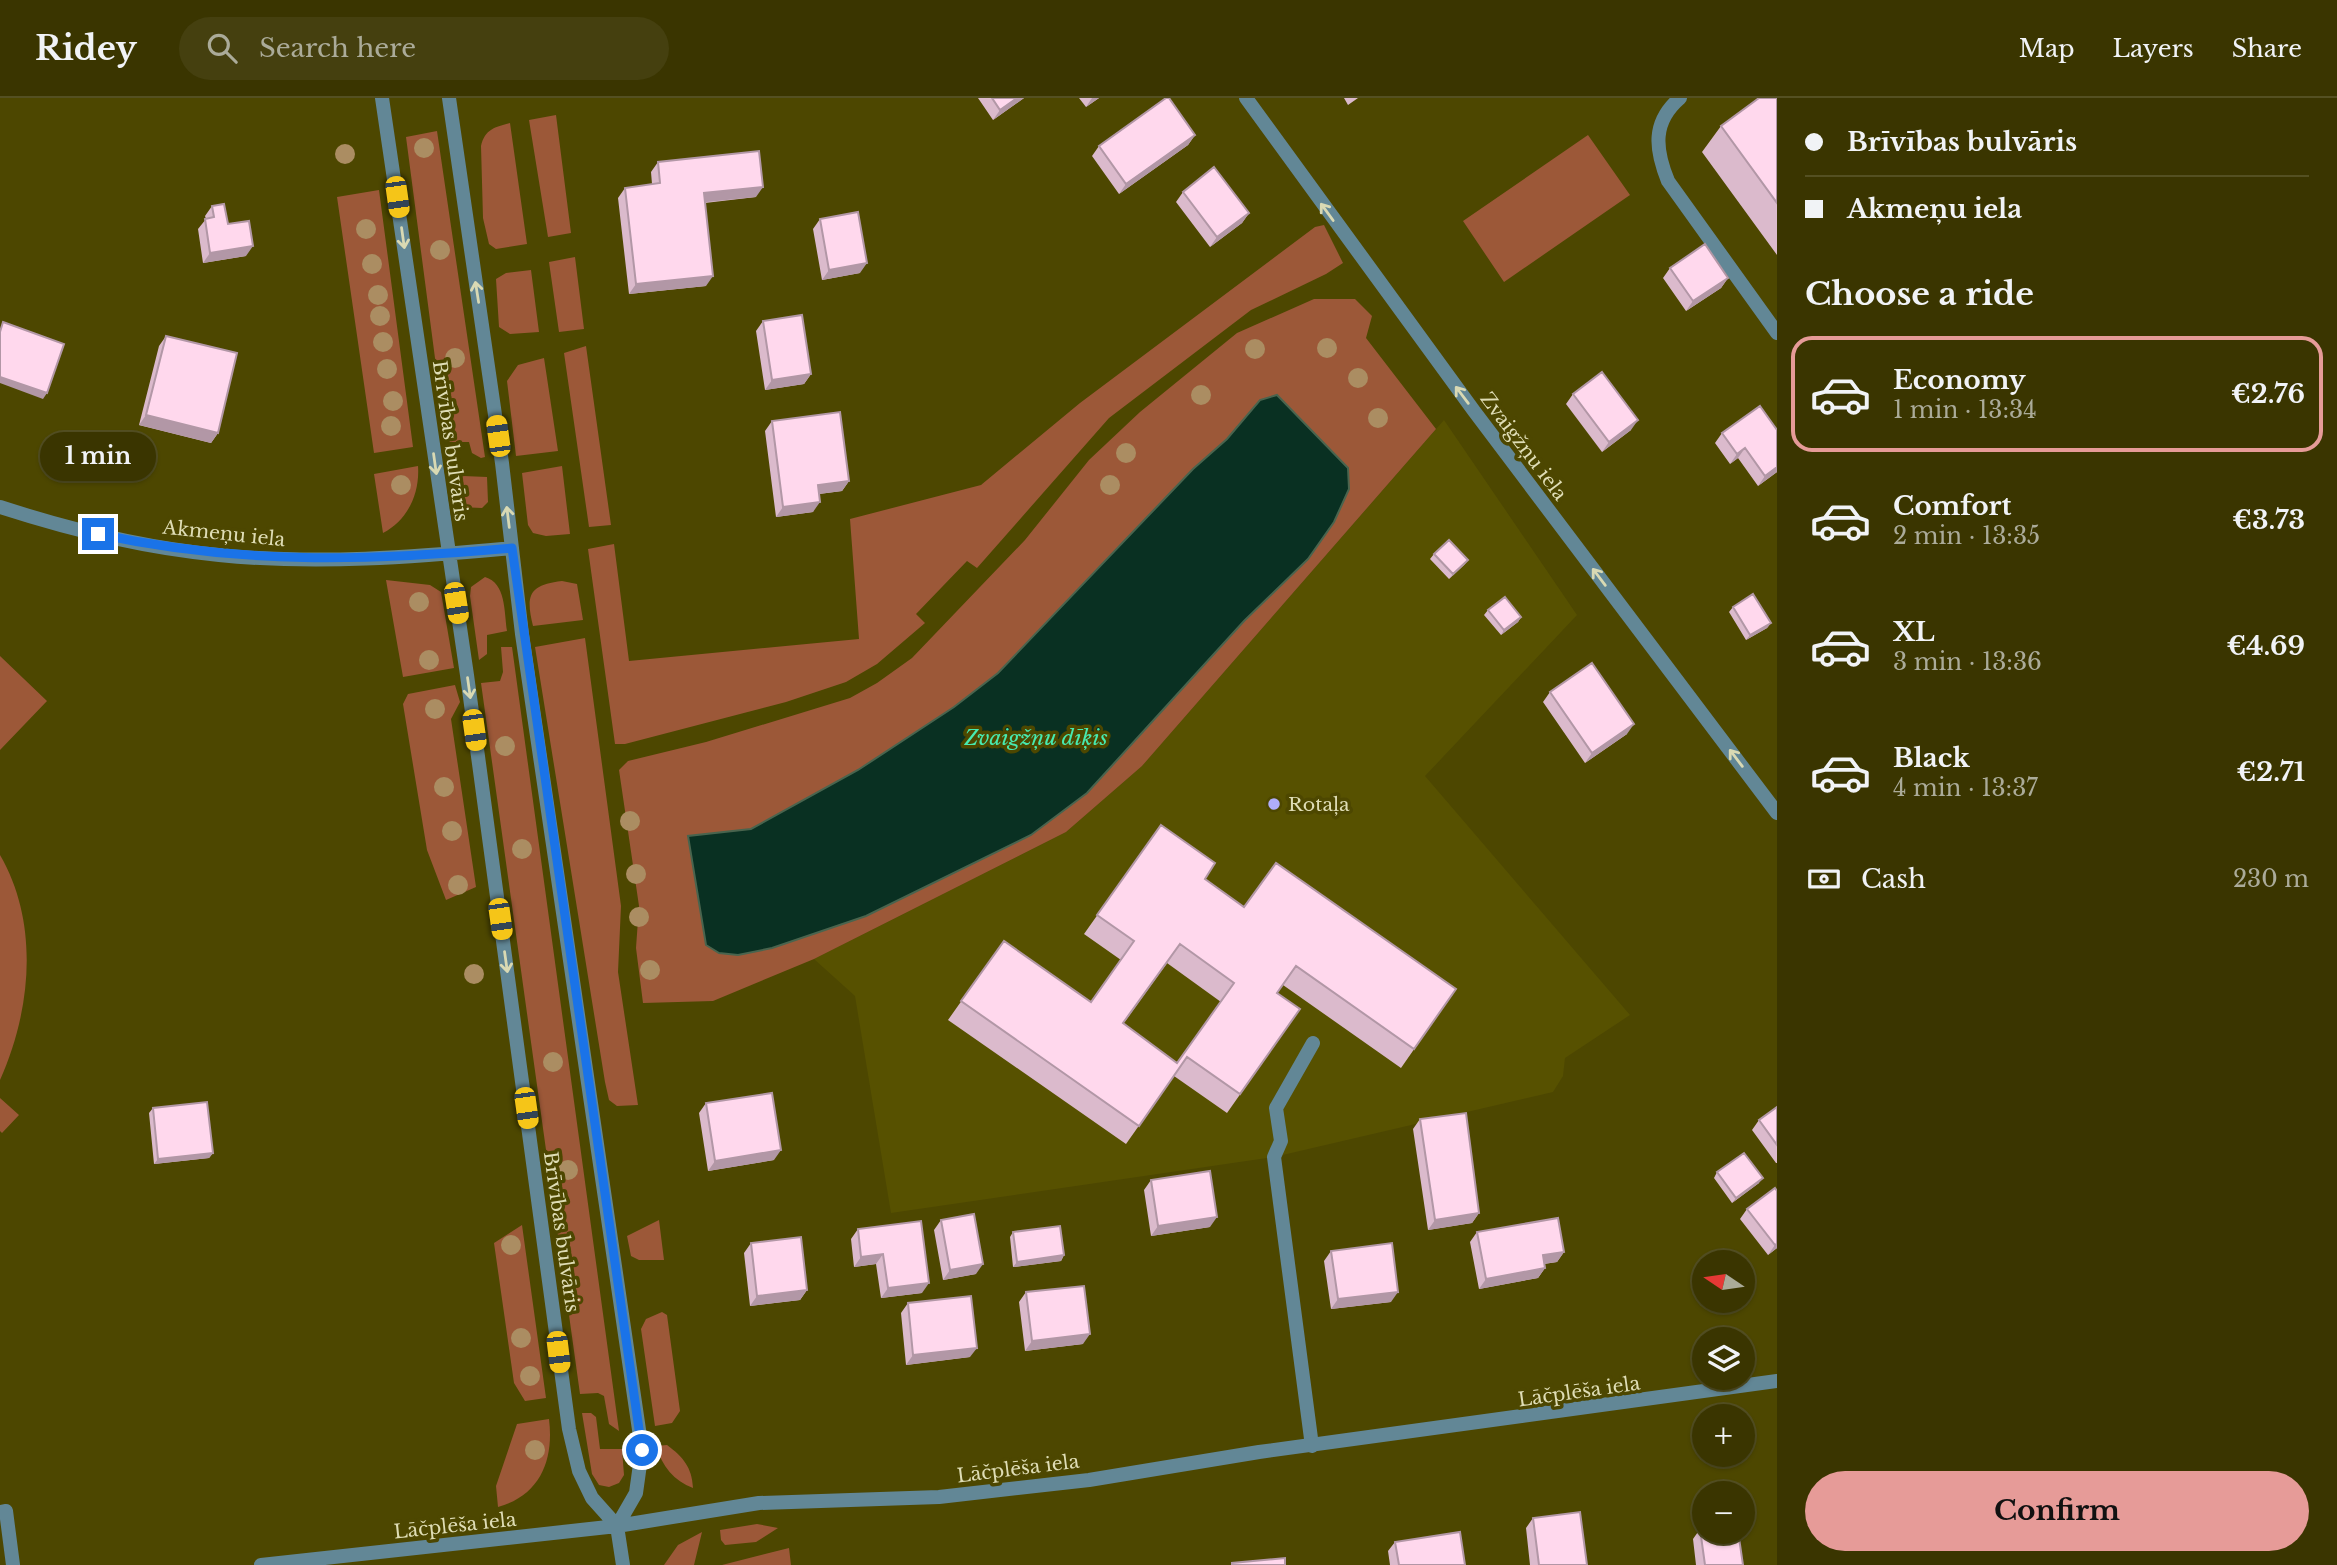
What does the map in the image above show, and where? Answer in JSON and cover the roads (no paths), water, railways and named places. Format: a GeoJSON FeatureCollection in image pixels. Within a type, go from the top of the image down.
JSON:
{"type":"FeatureCollection","features":[{"type":"Feature","properties":{"kind":"street","name":"Brīvības bulvāris"},"geometry":{"type":"LineString","coordinates":[[382,98],[569,1429],[579,1471],[592,1498],[617,1526]]}},
{"type":"Feature","properties":{"kind":"street"},"geometry":{"type":"LineString","coordinates":[[449,98],[642,1450],[636,1493],[617,1526],[623,1565]]}},
{"type":"Feature","properties":{"kind":"street","name":"Zvaigžņu iela"},"geometry":{"type":"LineString","coordinates":[[1246,98],[1466,401],[1777,813]]}},
{"type":"Feature","properties":{"kind":"street"},"geometry":{"type":"LineString","coordinates":[[1680,98],[1667,109],[1657,131],[1658,157],[1668,181],[1777,333]]}},
{"type":"Feature","properties":{"kind":"street","name":"Akmeņu iela"},"geometry":{"type":"LineString","coordinates":[[0,507],[53,524],[219,555],[303,559],[448,554],[512,548]]}},
{"type":"Feature","properties":{"kind":"street"},"geometry":{"type":"LineString","coordinates":[[1312,1446],[1274,1157],[1281,1141],[1276,1108],[1313,1043]]}},
{"type":"Feature","properties":{"kind":"street","name":"Lāčplēša iela"},"geometry":{"type":"LineString","coordinates":[[261,1565],[617,1526],[758,1503],[939,1497],[1089,1480],[1777,1381]]}},
{"type":"Feature","properties":{"kind":"street"},"geometry":{"type":"LineString","coordinates":[[0,1512],[6,1511],[13,1565]]}},
{"type":"Feature","properties":{"kind":"water","name":"Zvaigžņu dīķis"},"geometry":{"type":"Polygon","coordinates":[[[1277,395],[1348,468],[1349,489],[1334,522],[1308,559],[1244,621],[1087,793],[1031,835],[866,916],[772,948],[738,955],[719,953],[706,945],[688,836],[751,829],[858,770],[954,707],[998,673],[1193,469],[1227,439],[1260,400],[1277,395]]]}},
{"type":"Feature","properties":{"kind":"place","name":"Rotaļa"},"geometry":{"type":"Point","coordinates":[1274,804]}}]}
